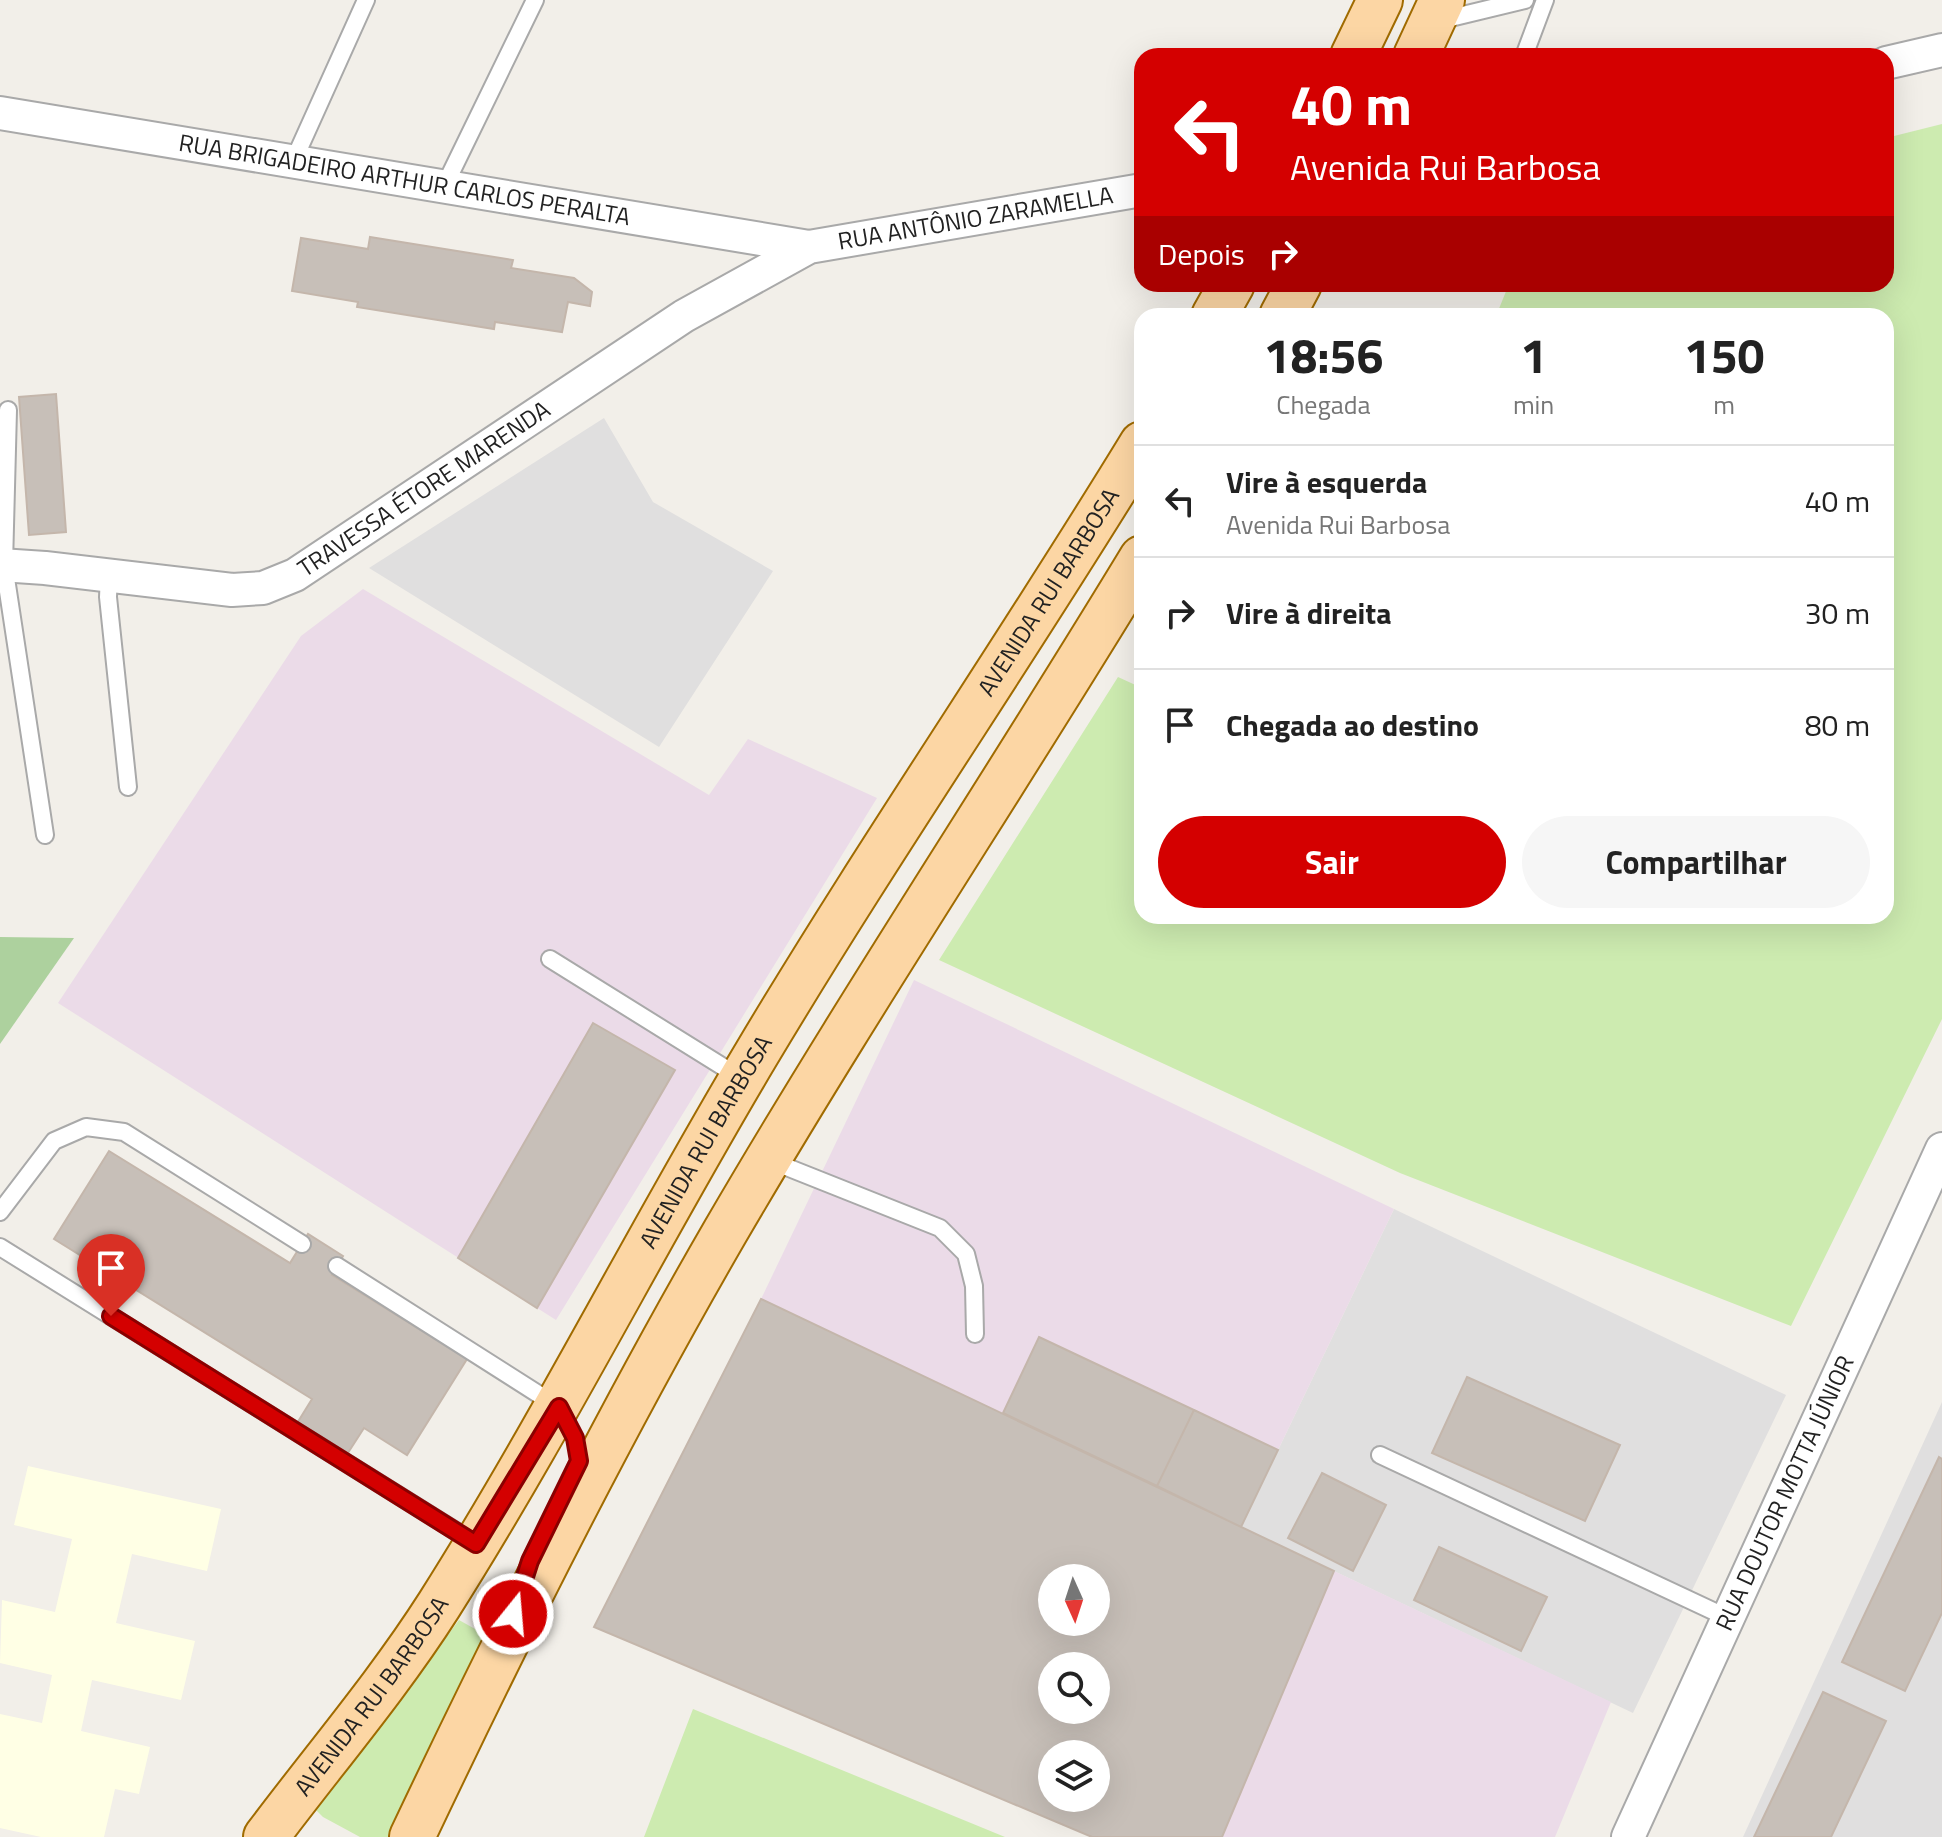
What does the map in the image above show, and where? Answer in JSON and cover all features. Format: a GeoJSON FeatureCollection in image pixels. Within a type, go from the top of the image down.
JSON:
{"type":"FeatureCollection","features":[{"type":"Feature","properties":{"kind":"main road"},"geometry":{"type":"LineString","coordinates":[[1357,48],[1380,0]]}},
{"type":"Feature","properties":{"kind":"main road","name":"AVENIDA RUI BARBOSA"},"geometry":{"type":"LineString","coordinates":[[266,1837],[429,1619],[559,1407],[742,1078],[879,856],[1134,457]]}},
{"type":"Feature","properties":{"kind":"main road"},"geometry":{"type":"LineString","coordinates":[[412,1837],[505,1641],[638,1386],[768,1159],[1134,571]]}},
{"type":"Feature","properties":{"kind":"main road"},"geometry":{"type":"LineString","coordinates":[[505,1641],[530,1561],[579,1461],[575,1438],[559,1407]]}},
{"type":"Feature","properties":{"kind":"street"},"geometry":{"type":"LineString","coordinates":[[1894,61],[1942,50]]}},
{"type":"Feature","properties":{"kind":"street","name":"RUA BRIGADEIRO ARTHUR CARLOS PERALTA"},"geometry":{"type":"LineString","coordinates":[[0,113],[809,247]]}},
{"type":"Feature","properties":{"kind":"street","name":"RUA ANTÔNIO ZARAMELLA"},"geometry":{"type":"LineString","coordinates":[[809,247],[1134,191]]}},
{"type":"Feature","properties":{"kind":"street","name":"TRAVESSA ÉTORE MARENDA"},"geometry":{"type":"LineString","coordinates":[[2,565],[232,590],[263,588],[295,575],[684,316],[809,247]]}},
{"type":"Feature","properties":{"kind":"street","name":"RUA DOUTOR MOTTA JÚNIOR"},"geometry":{"type":"LineString","coordinates":[[1628,1837],[1942,1149]]}},
{"type":"Feature","properties":{"kind":"lane"},"geometry":{"type":"LineString","coordinates":[[293,162],[366,0]]}},
{"type":"Feature","properties":{"kind":"lane"},"geometry":{"type":"LineString","coordinates":[[444,187],[535,0]]}},
{"type":"Feature","properties":{"kind":"lane"},"geometry":{"type":"LineString","coordinates":[[1430,26],[1525,0]]}},
{"type":"Feature","properties":{"kind":"lane"},"geometry":{"type":"LineString","coordinates":[[1527,48],[1545,0]]}},
{"type":"Feature","properties":{"kind":"lane"},"geometry":{"type":"LineString","coordinates":[[8,410],[2,565],[45,835]]}},
{"type":"Feature","properties":{"kind":"lane"},"geometry":{"type":"LineString","coordinates":[[109,575],[108,597],[128,787]]}},
{"type":"Feature","properties":{"kind":"lane"},"geometry":{"type":"LineString","coordinates":[[550,959],[742,1078]]}},
{"type":"Feature","properties":{"kind":"lane"},"geometry":{"type":"LineString","coordinates":[[0,1212],[54,1141],[86,1127],[124,1132],[302,1244]]}},
{"type":"Feature","properties":{"kind":"lane"},"geometry":{"type":"LineString","coordinates":[[768,1159],[940,1228],[966,1254],[974,1286],[975,1334]]}},
{"type":"Feature","properties":{"kind":"lane"},"geometry":{"type":"LineString","coordinates":[[0,1247],[476,1544]]}},
{"type":"Feature","properties":{"kind":"lane"},"geometry":{"type":"LineString","coordinates":[[337,1266],[559,1407]]}},
{"type":"Feature","properties":{"kind":"lane"},"geometry":{"type":"LineString","coordinates":[[1380,1455],[1728,1618]]}},
{"type":"Feature","properties":{"kind":"shaded area"},"geometry":{"type":"Polygon","coordinates":[[[604,418],[653,502],[773,571],[659,747],[369,568],[604,418]]]}},
{"type":"Feature","properties":{"kind":"shaded area"},"geometry":{"type":"Polygon","coordinates":[[[363,589],[709,795],[748,739],[877,798],[556,1320],[58,1003],[301,636],[363,589]]]}},
{"type":"Feature","properties":{"kind":"shaded area"},"geometry":{"type":"Polygon","coordinates":[[[914,980],[1394,1209],[1241,1527],[761,1299],[914,980]]]}},
{"type":"Feature","properties":{"kind":"shaded area"},"geometry":{"type":"Polygon","coordinates":[[[1394,1209],[1786,1395],[1633,1713],[1241,1527],[1394,1209]]]}},
{"type":"Feature","properties":{"kind":"shaded area"},"geometry":{"type":"Polygon","coordinates":[[[1942,1402],[1942,1837],[1743,1837],[1942,1402]]]}},
{"type":"Feature","properties":{"kind":"shaded area"},"geometry":{"type":"Polygon","coordinates":[[[28,1466],[221,1509],[207,1571],[132,1554],[116,1623],[195,1641],[181,1700],[92,1680],[81,1731],[150,1747],[139,1794],[115,1789],[104,1837],[41,1837],[0,1828],[0,1714],[42,1723],[52,1675],[0,1663],[2,1600],[55,1612],[72,1539],[14,1525],[28,1466]]]}},
{"type":"Feature","properties":{"kind":"shaded area"},"geometry":{"type":"Polygon","coordinates":[[[1334,1571],[1611,1702],[1555,1837],[1222,1837],[1334,1571]]]}},
{"type":"Feature","properties":{"kind":"green space"},"geometry":{"type":"Polygon","coordinates":[[[1942,124],[1942,1019],[1791,1326],[1400,1173],[939,960],[1118,677],[1134,684],[1134,924],[1894,924],[1894,308],[1499,308],[1506,292],[1894,292],[1894,136],[1942,124]]]}},
{"type":"Feature","properties":{"kind":"green space"},"geometry":{"type":"Polygon","coordinates":[[[0,937],[74,938],[0,1044],[0,937]]]}},
{"type":"Feature","properties":{"kind":"green space"},"geometry":{"type":"Polygon","coordinates":[[[459,1620],[491,1638],[396,1837],[360,1837],[323,1817],[314,1808],[352,1763],[459,1620]]]}},
{"type":"Feature","properties":{"kind":"green space"},"geometry":{"type":"Polygon","coordinates":[[[693,1709],[1005,1837],[644,1837],[693,1709]]]}},
{"type":"Feature","properties":{"kind":"building"},"geometry":{"type":"Polygon","coordinates":[[[370,237],[513,260],[511,268],[574,278],[592,292],[590,306],[568,302],[562,332],[495,322],[494,329],[357,307],[358,302],[292,291],[301,238],[368,249],[370,237]]]}},
{"type":"Feature","properties":{"kind":"building"},"geometry":{"type":"Polygon","coordinates":[[[56,394],[66,532],[29,535],[19,397],[56,394]]]}},
{"type":"Feature","properties":{"kind":"building"},"geometry":{"type":"Polygon","coordinates":[[[593,1023],[675,1070],[537,1308],[458,1258],[593,1023]]]}},
{"type":"Feature","properties":{"kind":"building"},"geometry":{"type":"Polygon","coordinates":[[[109,1151],[290,1263],[308,1234],[343,1256],[332,1275],[467,1359],[407,1455],[364,1428],[346,1456],[296,1425],[312,1399],[54,1239],[109,1151]]]}},
{"type":"Feature","properties":{"kind":"building"},"geometry":{"type":"Polygon","coordinates":[[[761,1299],[1334,1571],[1222,1837],[1092,1837],[594,1627],[761,1299]]]}},
{"type":"Feature","properties":{"kind":"building"},"geometry":{"type":"Polygon","coordinates":[[[1039,1337],[1194,1410],[1157,1486],[1003,1413],[1039,1337]]]}},
{"type":"Feature","properties":{"kind":"building"},"geometry":{"type":"Polygon","coordinates":[[[1467,1377],[1620,1445],[1585,1521],[1432,1453],[1467,1377]]]}},
{"type":"Feature","properties":{"kind":"building"},"geometry":{"type":"Polygon","coordinates":[[[1194,1410],[1278,1450],[1241,1527],[1157,1486],[1194,1410]]]}},
{"type":"Feature","properties":{"kind":"building"},"geometry":{"type":"Polygon","coordinates":[[[1939,1457],[1942,1459],[1942,1613],[1905,1691],[1842,1662],[1939,1457]]]}},
{"type":"Feature","properties":{"kind":"building"},"geometry":{"type":"Polygon","coordinates":[[[1322,1473],[1386,1505],[1353,1571],[1288,1538],[1322,1473]]]}},
{"type":"Feature","properties":{"kind":"building"},"geometry":{"type":"Polygon","coordinates":[[[1439,1547],[1547,1597],[1521,1651],[1414,1600],[1439,1547]]]}},
{"type":"Feature","properties":{"kind":"building"},"geometry":{"type":"Polygon","coordinates":[[[1823,1692],[1886,1721],[1831,1837],[1754,1837],[1823,1692]]]}},
{"type":"Feature","properties":{"kind":"route"},"geometry":{"type":"LineString","coordinates":[[111,1316],[476,1544],[559,1407],[575,1438],[579,1461],[530,1561],[513,1614]]}}]}
